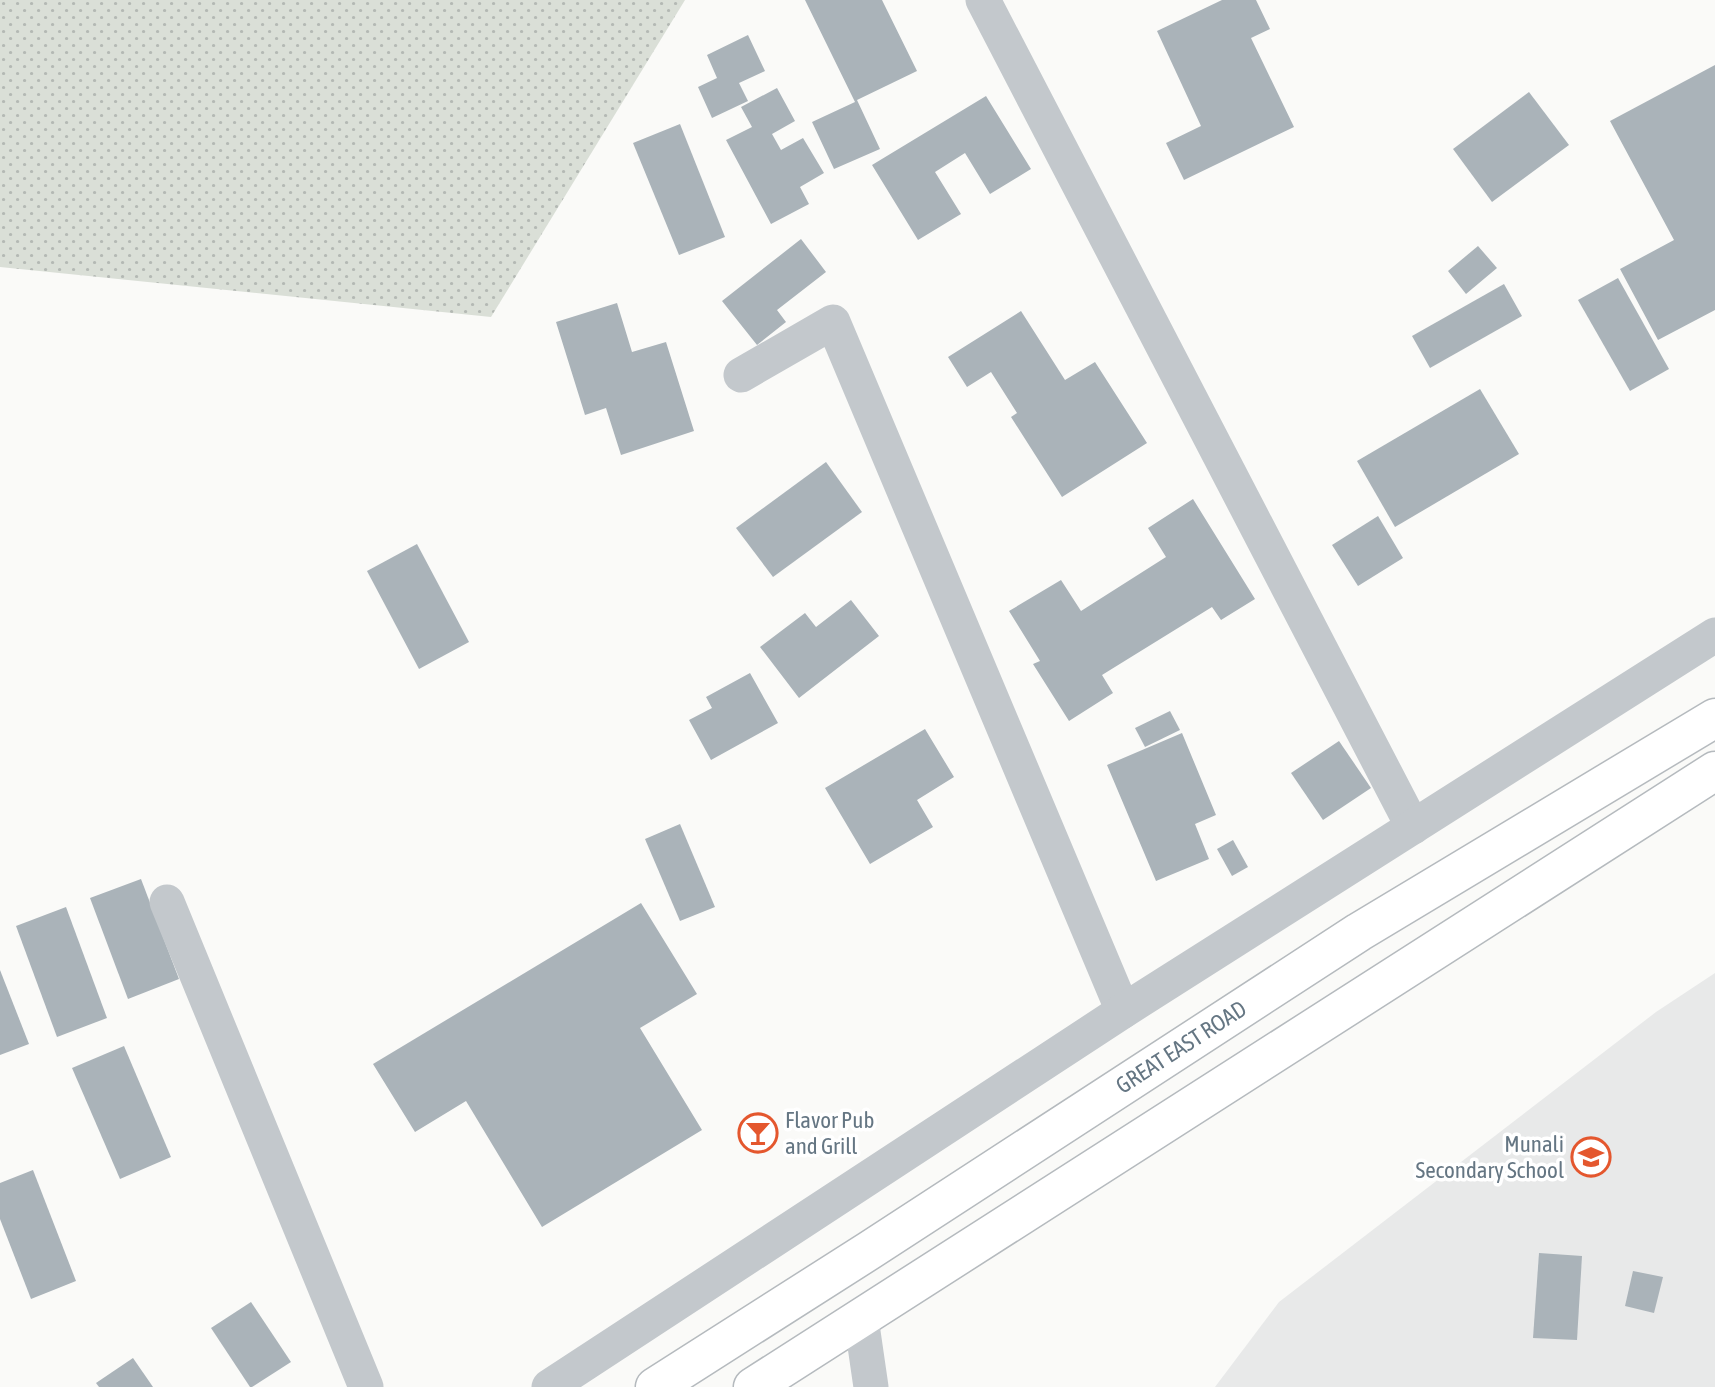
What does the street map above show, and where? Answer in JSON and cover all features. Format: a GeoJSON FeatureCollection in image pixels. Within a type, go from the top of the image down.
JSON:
{"type":"FeatureCollection","features":[{"type":"Feature","properties":{"kind":"main road","name":"GREAT EAST ROAD"},"geometry":{"type":"LineString","coordinates":[[654,1387],[1359,932],[1715,718]]}},
{"type":"Feature","properties":{"kind":"main road"},"geometry":{"type":"LineString","coordinates":[[753,1387],[1715,771]]}},
{"type":"Feature","properties":{"kind":"street"},"geometry":{"type":"LineString","coordinates":[[983,0],[1413,827]]}},
{"type":"Feature","properties":{"kind":"street"},"geometry":{"type":"LineString","coordinates":[[741,375],[833,322],[1123,1011]]}},
{"type":"Feature","properties":{"kind":"street"},"geometry":{"type":"LineString","coordinates":[[549,1387],[1123,1011],[1715,635]]}},
{"type":"Feature","properties":{"kind":"street"},"geometry":{"type":"LineString","coordinates":[[167,902],[366,1387]]}},
{"type":"Feature","properties":{"kind":"street"},"geometry":{"type":"LineString","coordinates":[[861,1318],[871,1387]]}},
{"type":"Feature","properties":{"kind":"shaded area"},"geometry":{"type":"Polygon","coordinates":[[[0,0],[685,0],[491,317],[0,267],[0,0]]]}},
{"type":"Feature","properties":{"kind":"shaded area","name":"Munali Secondary School"},"geometry":{"type":"Polygon","coordinates":[[[1715,973],[1715,1387],[1215,1387],[1279,1302],[1656,1012],[1715,973]]]}},
{"type":"Feature","properties":{"kind":"building"},"geometry":{"type":"Polygon","coordinates":[[[805,0],[882,0],[917,71],[857,100],[880,149],[834,169],[812,122],[855,102],[805,0]]]}},
{"type":"Feature","properties":{"kind":"building"},"geometry":{"type":"Polygon","coordinates":[[[1222,0],[1256,0],[1270,29],[1251,38],[1294,127],[1184,180],[1166,143],[1201,126],[1157,31],[1222,0]]]}},
{"type":"Feature","properties":{"kind":"building"},"geometry":{"type":"Polygon","coordinates":[[[748,35],[765,71],[739,83],[748,101],[712,118],[698,87],[717,78],[707,55],[748,35]]]}},
{"type":"Feature","properties":{"kind":"building"},"geometry":{"type":"Polygon","coordinates":[[[1715,65],[1715,310],[1658,340],[1620,269],[1674,240],[1610,121],[1715,65]]]}},
{"type":"Feature","properties":{"kind":"building"},"geometry":{"type":"Polygon","coordinates":[[[777,88],[795,121],[772,134],[781,150],[803,138],[824,173],[800,187],[809,204],[771,224],[726,140],[752,127],[741,107],[777,88]]]}},
{"type":"Feature","properties":{"kind":"building"},"geometry":{"type":"Polygon","coordinates":[[[1529,92],[1569,145],[1492,202],[1453,149],[1529,92]]]}},
{"type":"Feature","properties":{"kind":"building"},"geometry":{"type":"Polygon","coordinates":[[[986,96],[1031,169],[990,194],[965,153],[935,172],[961,214],[918,240],[872,165],[986,96]]]}},
{"type":"Feature","properties":{"kind":"building"},"geometry":{"type":"Polygon","coordinates":[[[680,124],[725,237],[679,255],[633,143],[680,124]]]}},
{"type":"Feature","properties":{"kind":"building"},"geometry":{"type":"Polygon","coordinates":[[[801,239],[826,272],[777,310],[786,322],[757,345],[722,301],[801,239]]]}},
{"type":"Feature","properties":{"kind":"building"},"geometry":{"type":"Polygon","coordinates":[[[1478,246],[1497,268],[1466,294],[1448,271],[1478,246]]]}},
{"type":"Feature","properties":{"kind":"building"},"geometry":{"type":"Polygon","coordinates":[[[1618,278],[1669,369],[1630,391],[1578,300],[1618,278]]]}},
{"type":"Feature","properties":{"kind":"building"},"geometry":{"type":"Polygon","coordinates":[[[1504,284],[1522,316],[1430,368],[1412,336],[1504,284]]]}},
{"type":"Feature","properties":{"kind":"building"},"geometry":{"type":"Polygon","coordinates":[[[617,303],[632,352],[666,342],[694,431],[621,455],[606,408],[585,415],[556,322],[617,303]]]}},
{"type":"Feature","properties":{"kind":"building"},"geometry":{"type":"Polygon","coordinates":[[[1021,311],[1065,380],[1095,362],[1147,443],[1062,497],[1011,417],[1017,413],[991,372],[967,387],[948,357],[1021,311]]]}},
{"type":"Feature","properties":{"kind":"building"},"geometry":{"type":"Polygon","coordinates":[[[1480,389],[1519,454],[1395,527],[1357,461],[1480,389]]]}},
{"type":"Feature","properties":{"kind":"building"},"geometry":{"type":"Polygon","coordinates":[[[826,462],[862,512],[773,577],[736,528],[826,462]]]}},
{"type":"Feature","properties":{"kind":"building"},"geometry":{"type":"Polygon","coordinates":[[[1193,499],[1255,599],[1221,620],[1212,607],[1102,675],[1113,693],[1069,721],[1033,664],[1040,661],[1009,611],[1061,580],[1081,611],[1166,557],[1148,528],[1193,499]]]}},
{"type":"Feature","properties":{"kind":"building"},"geometry":{"type":"Polygon","coordinates":[[[1378,516],[1403,558],[1358,586],[1332,545],[1378,516]]]}},
{"type":"Feature","properties":{"kind":"building"},"geometry":{"type":"Polygon","coordinates":[[[417,544],[469,642],[419,669],[367,571],[417,544]]]}},
{"type":"Feature","properties":{"kind":"building"},"geometry":{"type":"Polygon","coordinates":[[[851,600],[879,636],[799,698],[760,647],[805,613],[816,627],[851,600]]]}},
{"type":"Feature","properties":{"kind":"building"},"geometry":{"type":"Polygon","coordinates":[[[750,673],[778,723],[711,760],[689,720],[712,708],[706,697],[750,673]]]}},
{"type":"Feature","properties":{"kind":"building"},"geometry":{"type":"Polygon","coordinates":[[[1170,711],[1180,730],[1145,747],[1135,728],[1170,711]]]}},
{"type":"Feature","properties":{"kind":"building"},"geometry":{"type":"Polygon","coordinates":[[[925,729],[954,777],[917,800],[933,827],[870,864],[825,788],[925,729]]]}},
{"type":"Feature","properties":{"kind":"building"},"geometry":{"type":"Polygon","coordinates":[[[1182,733],[1216,815],[1195,824],[1209,859],[1156,881],[1107,765],[1182,733]]]}},
{"type":"Feature","properties":{"kind":"building"},"geometry":{"type":"Polygon","coordinates":[[[1339,741],[1371,788],[1323,820],[1291,773],[1339,741]]]}},
{"type":"Feature","properties":{"kind":"building"},"geometry":{"type":"Polygon","coordinates":[[[680,824],[715,907],[680,921],[645,839],[680,824]]]}},
{"type":"Feature","properties":{"kind":"building"},"geometry":{"type":"Polygon","coordinates":[[[1233,840],[1248,867],[1232,876],[1217,849],[1233,840]]]}},
{"type":"Feature","properties":{"kind":"building"},"geometry":{"type":"Polygon","coordinates":[[[141,879],[179,979],[128,999],[90,898],[141,879]]]}},
{"type":"Feature","properties":{"kind":"building"},"geometry":{"type":"Polygon","coordinates":[[[641,903],[697,994],[640,1028],[702,1130],[542,1227],[466,1101],[415,1132],[373,1064],[641,903]]]}},
{"type":"Feature","properties":{"kind":"building"},"geometry":{"type":"Polygon","coordinates":[[[66,907],[107,1018],[57,1037],[16,926],[66,907]]]}},
{"type":"Feature","properties":{"kind":"building"},"geometry":{"type":"Polygon","coordinates":[[[0,970],[29,1044],[0,1055],[0,970]]]}},
{"type":"Feature","properties":{"kind":"building"},"geometry":{"type":"Polygon","coordinates":[[[124,1046],[171,1157],[120,1179],[72,1068],[124,1046]]]}},
{"type":"Feature","properties":{"kind":"building"},"geometry":{"type":"Polygon","coordinates":[[[33,1170],[76,1281],[31,1299],[0,1219],[0,1183],[33,1170]]]}},
{"type":"Feature","properties":{"kind":"building"},"geometry":{"type":"Polygon","coordinates":[[[1539,1253],[1582,1256],[1577,1340],[1533,1338],[1539,1253]]]}},
{"type":"Feature","properties":{"kind":"building"},"geometry":{"type":"Polygon","coordinates":[[[1633,1271],[1663,1277],[1654,1313],[1625,1306],[1633,1271]]]}},
{"type":"Feature","properties":{"kind":"building"},"geometry":{"type":"Polygon","coordinates":[[[251,1302],[291,1362],[250,1387],[211,1328],[251,1302]]]}},
{"type":"Feature","properties":{"kind":"building"},"geometry":{"type":"Polygon","coordinates":[[[133,1358],[153,1387],[99,1387],[96,1383],[133,1358]]]}},
{"type":"Feature","properties":{"kind":"place","name":"Flavor Pub and Grill"},"geometry":{"type":"Point","coordinates":[758,1133]}},
{"type":"Feature","properties":{"kind":"place","name":"Munali Secondary School"},"geometry":{"type":"Point","coordinates":[1591,1157]}}]}
